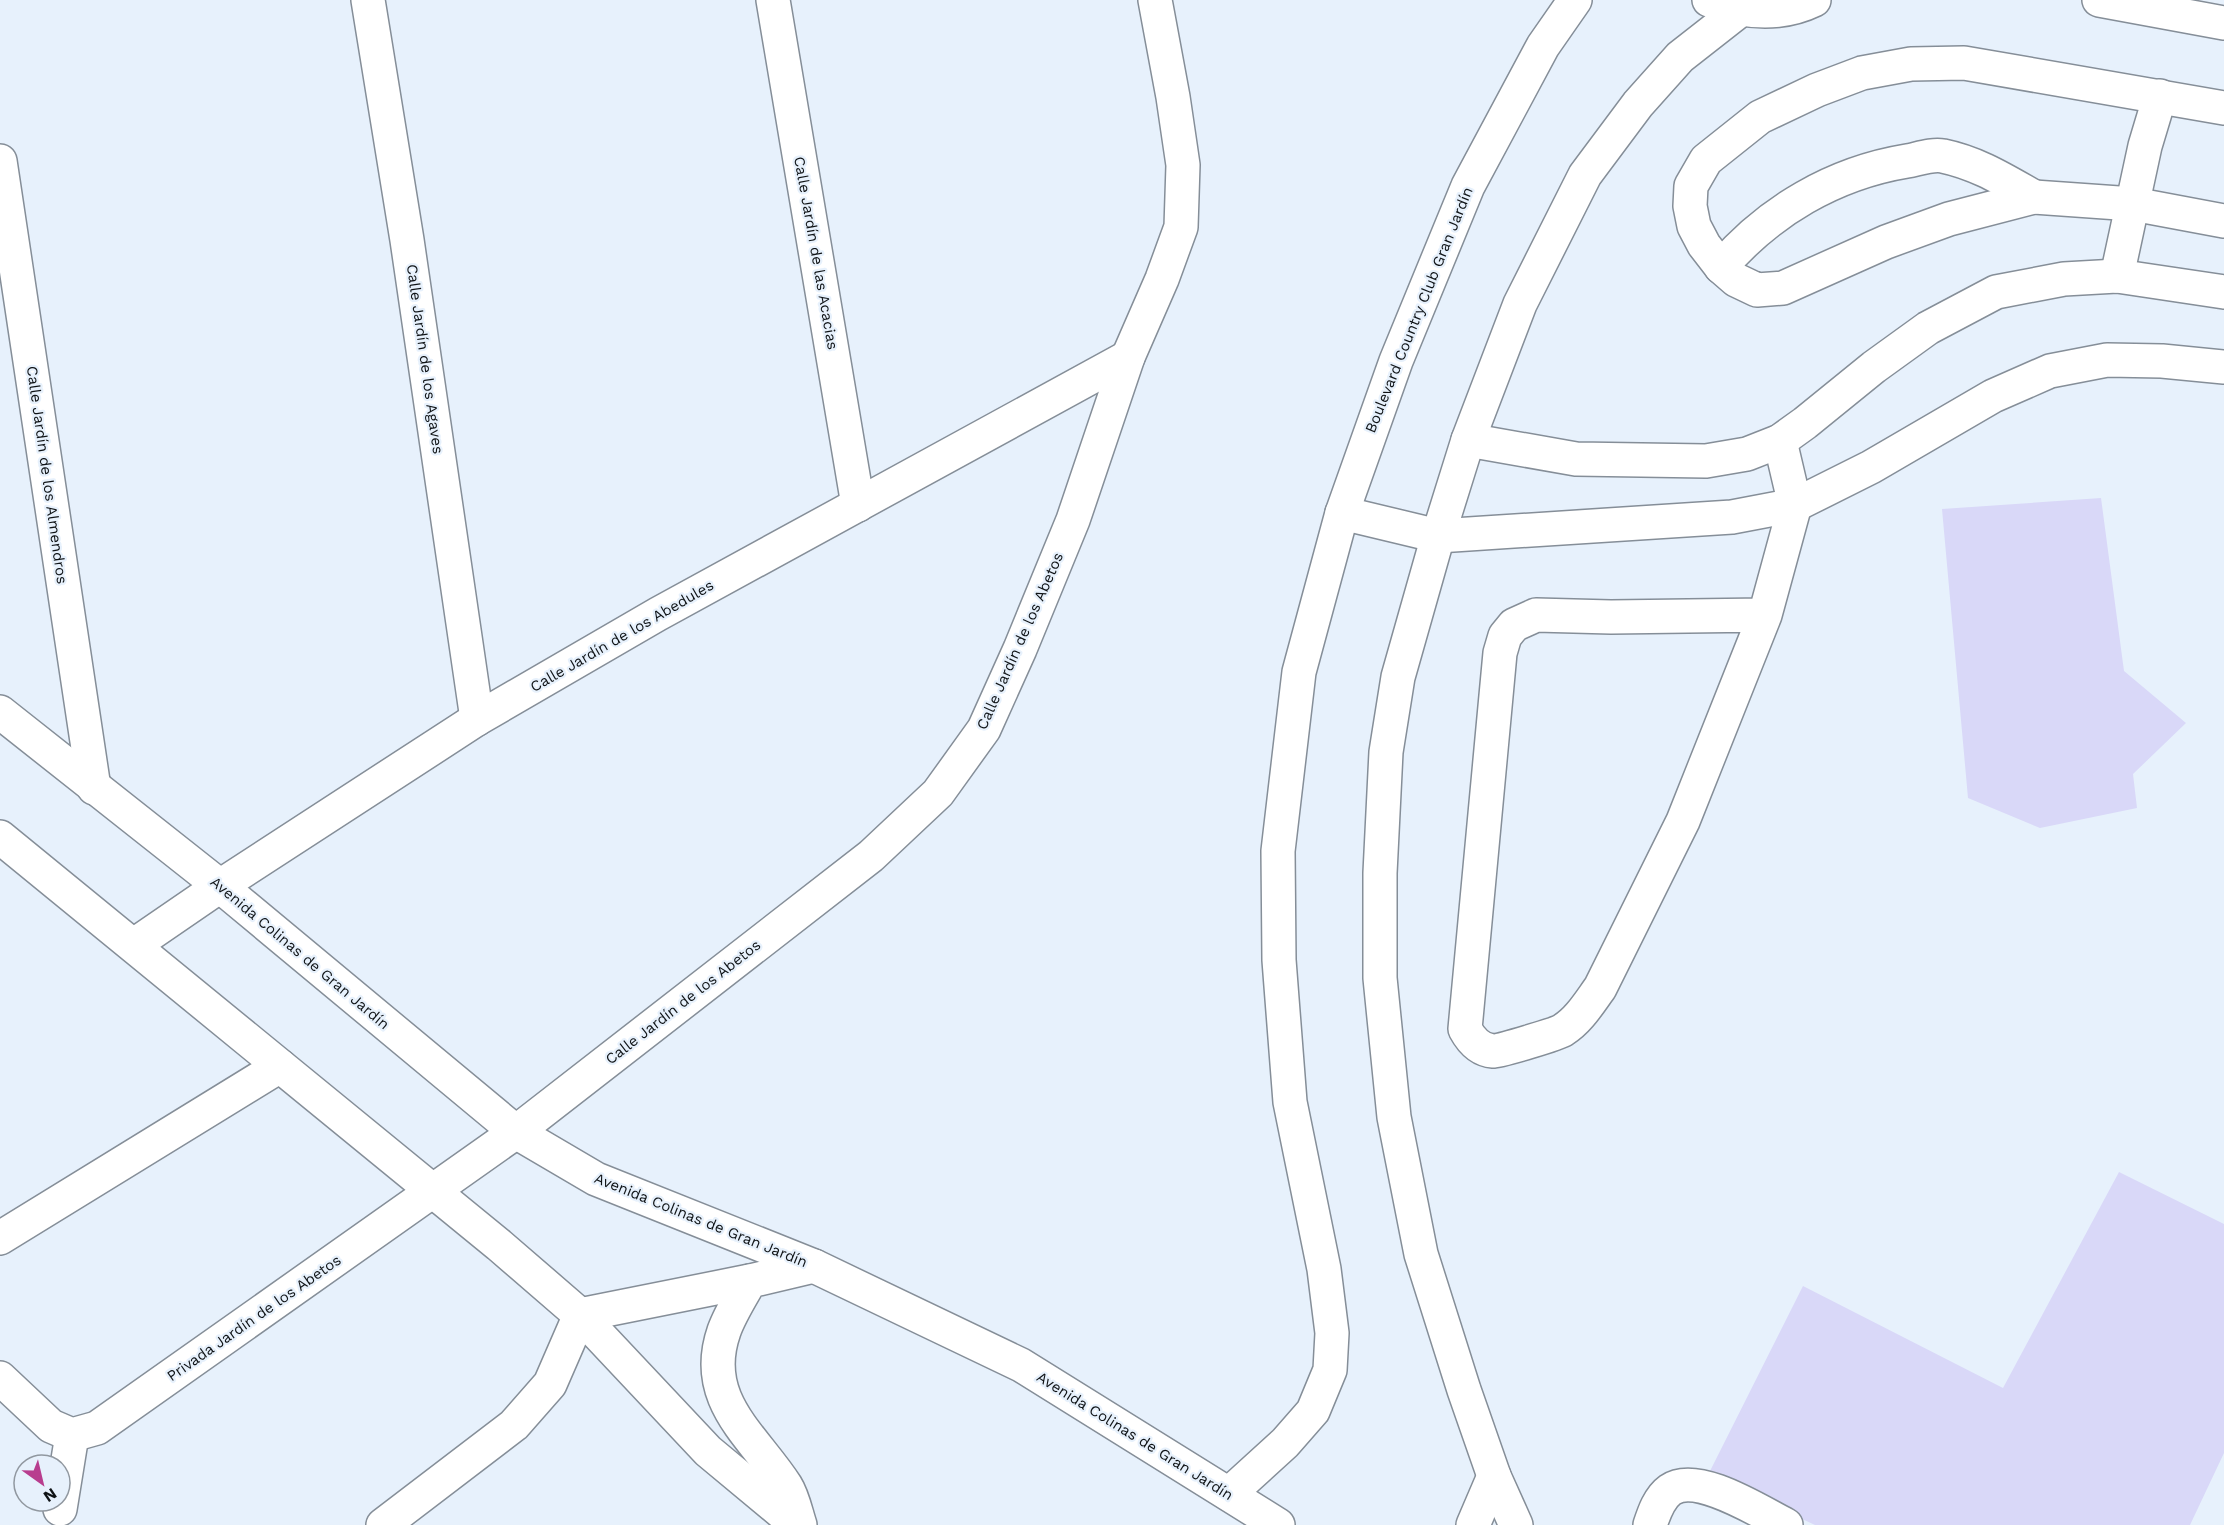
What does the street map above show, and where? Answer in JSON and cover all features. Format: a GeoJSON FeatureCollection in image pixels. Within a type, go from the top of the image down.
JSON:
{"type":"FeatureCollection","features":[{"type":"Feature","properties":{"kind":"street","name":"Calle Jardín de los Agaves"},"geometry":{"type":"LineString","coordinates":[[368,0],[407,240],[477,719]]}},
{"type":"Feature","properties":{"kind":"street","name":"Calle Jardín de las Acacias"},"geometry":{"type":"LineString","coordinates":[[773,0],[858,505]]}},
{"type":"Feature","properties":{"kind":"street","name":"Calle Jardín de los Abetos"},"geometry":{"type":"LineString","coordinates":[[433,1192],[516,1132],[871,856],[938,793],[984,729],[1073,520],[1128,357],[1162,279],[1180,227],[1183,165],[1155,0]]}},
{"type":"Feature","properties":{"kind":"street","name":"Boulevard Country Club Gran Jardín"},"geometry":{"type":"LineString","coordinates":[[1229,1494],[1285,1443],[1313,1411],[1330,1370],[1332,1333],[1324,1269],[1290,1102],[1279,960],[1278,851],[1299,672],[1342,513],[1396,360],[1468,186],[1543,46],[1575,0]]}},
{"type":"Feature","properties":{"kind":"street"},"geometry":{"type":"LineString","coordinates":[[1516,1525],[1494,1476],[1421,1254],[1394,1117],[1380,978],[1380,873],[1386,752],[1398,677],[1468,440],[1520,304],[1585,175],[1638,104],[1724,5],[1764,13],[1788,9],[1814,0]]}},
{"type":"Feature","properties":{"kind":"street"},"geometry":{"type":"LineString","coordinates":[[2099,0],[2187,8],[2224,23]]}},
{"type":"Feature","properties":{"kind":"street"},"geometry":{"type":"LineString","coordinates":[[2224,108],[1964,63],[1911,64],[1862,73],[1817,90],[1760,117],[1706,160],[1691,186],[1690,206],[1694,226],[1704,245],[1721,267],[1736,280],[1757,290],[1784,288],[1887,242],[1949,219],[2034,197],[2133,204],[2224,221]]}},
{"type":"Feature","properties":{"kind":"street"},"geometry":{"type":"LineString","coordinates":[[2117,276],[2145,146],[2160,96]]}},
{"type":"Feature","properties":{"kind":"street"},"geometry":{"type":"LineString","coordinates":[[1721,267],[1742,243],[1777,215],[1821,187],[1878,166],[1940,155],[1980,166],[2034,197]]}},
{"type":"Feature","properties":{"kind":"street","name":"Calle Jardín de los Almendros"},"geometry":{"type":"LineString","coordinates":[[0,161],[94,788]]}},
{"type":"Feature","properties":{"kind":"street"},"geometry":{"type":"LineString","coordinates":[[1468,440],[1576,459],[1706,461],[1748,454],[1780,441],[1806,423],[1874,367],[1928,328],[1996,292],[2064,279],[2117,276],[2224,292]]}},
{"type":"Feature","properties":{"kind":"street","name":"Calle Jardín de los Abedules"},"geometry":{"type":"LineString","coordinates":[[134,945],[220,886],[477,719],[658,614],[1128,357]]}},
{"type":"Feature","properties":{"kind":"street"},"geometry":{"type":"LineString","coordinates":[[1342,513],[1438,536],[1732,517],[1795,505],[1871,467],[1993,396],[2050,371],[2107,360],[2162,361],[2224,367]]}},
{"type":"Feature","properties":{"kind":"street"},"geometry":{"type":"LineString","coordinates":[[1765,615],[1666,615],[1611,618],[1536,615],[1514,625],[1505,636],[1500,653],[1465,1029],[1470,1038],[1481,1048],[1494,1051],[1562,1031],[1582,1013],[1600,988],[1683,821],[1765,615],[1795,505],[1780,441]]}},
{"type":"Feature","properties":{"kind":"street","name":"Avenida Colinas de Gran Jardín"},"geometry":{"type":"LineString","coordinates":[[0,712],[220,886],[516,1132],[596,1179],[814,1266],[1021,1365],[1278,1525]]}},
{"type":"Feature","properties":{"kind":"street"},"geometry":{"type":"LineString","coordinates":[[0,837],[499,1245],[580,1315],[708,1451],[798,1525]]}},
{"type":"Feature","properties":{"kind":"street"},"geometry":{"type":"LineString","coordinates":[[0,1238],[280,1066]]}},
{"type":"Feature","properties":{"kind":"street","name":"Privada Jardín de los Abetos"},"geometry":{"type":"LineString","coordinates":[[72,1435],[97,1428],[433,1192]]}},
{"type":"Feature","properties":{"kind":"street"},"geometry":{"type":"LineString","coordinates":[[580,1315],[814,1266]]}},
{"type":"Feature","properties":{"kind":"street"},"geometry":{"type":"LineString","coordinates":[[750,1281],[724,1331],[717,1363],[724,1399],[750,1440],[787,1487],[798,1525]]}},
{"type":"Feature","properties":{"kind":"street"},"geometry":{"type":"LineString","coordinates":[[383,1525],[514,1425],[550,1384],[580,1315]]}},
{"type":"Feature","properties":{"kind":"street"},"geometry":{"type":"LineString","coordinates":[[0,1378],[51,1425],[72,1435],[69,1453]]}},
{"type":"Feature","properties":{"kind":"street"},"geometry":{"type":"LineString","coordinates":[[1473,1525],[1494,1476]]}},
{"type":"Feature","properties":{"kind":"street"},"geometry":{"type":"LineString","coordinates":[[1650,1525],[1656,1508],[1671,1489],[1690,1484],[1711,1488],[1786,1525]]}},
{"type":"Feature","properties":{"kind":"shaded area"},"geometry":{"type":"Polygon","coordinates":[[[2101,498],[2124,671],[2186,723],[2133,774],[2137,808],[2040,828],[1968,798],[1942,509],[2101,498]]]}},
{"type":"Feature","properties":{"kind":"shaded area"},"geometry":{"type":"Polygon","coordinates":[[[2119,1172],[2224,1224],[2224,1453],[2190,1525],[1815,1525],[1708,1475],[1803,1286],[2003,1388],[2119,1172]]]}}]}
